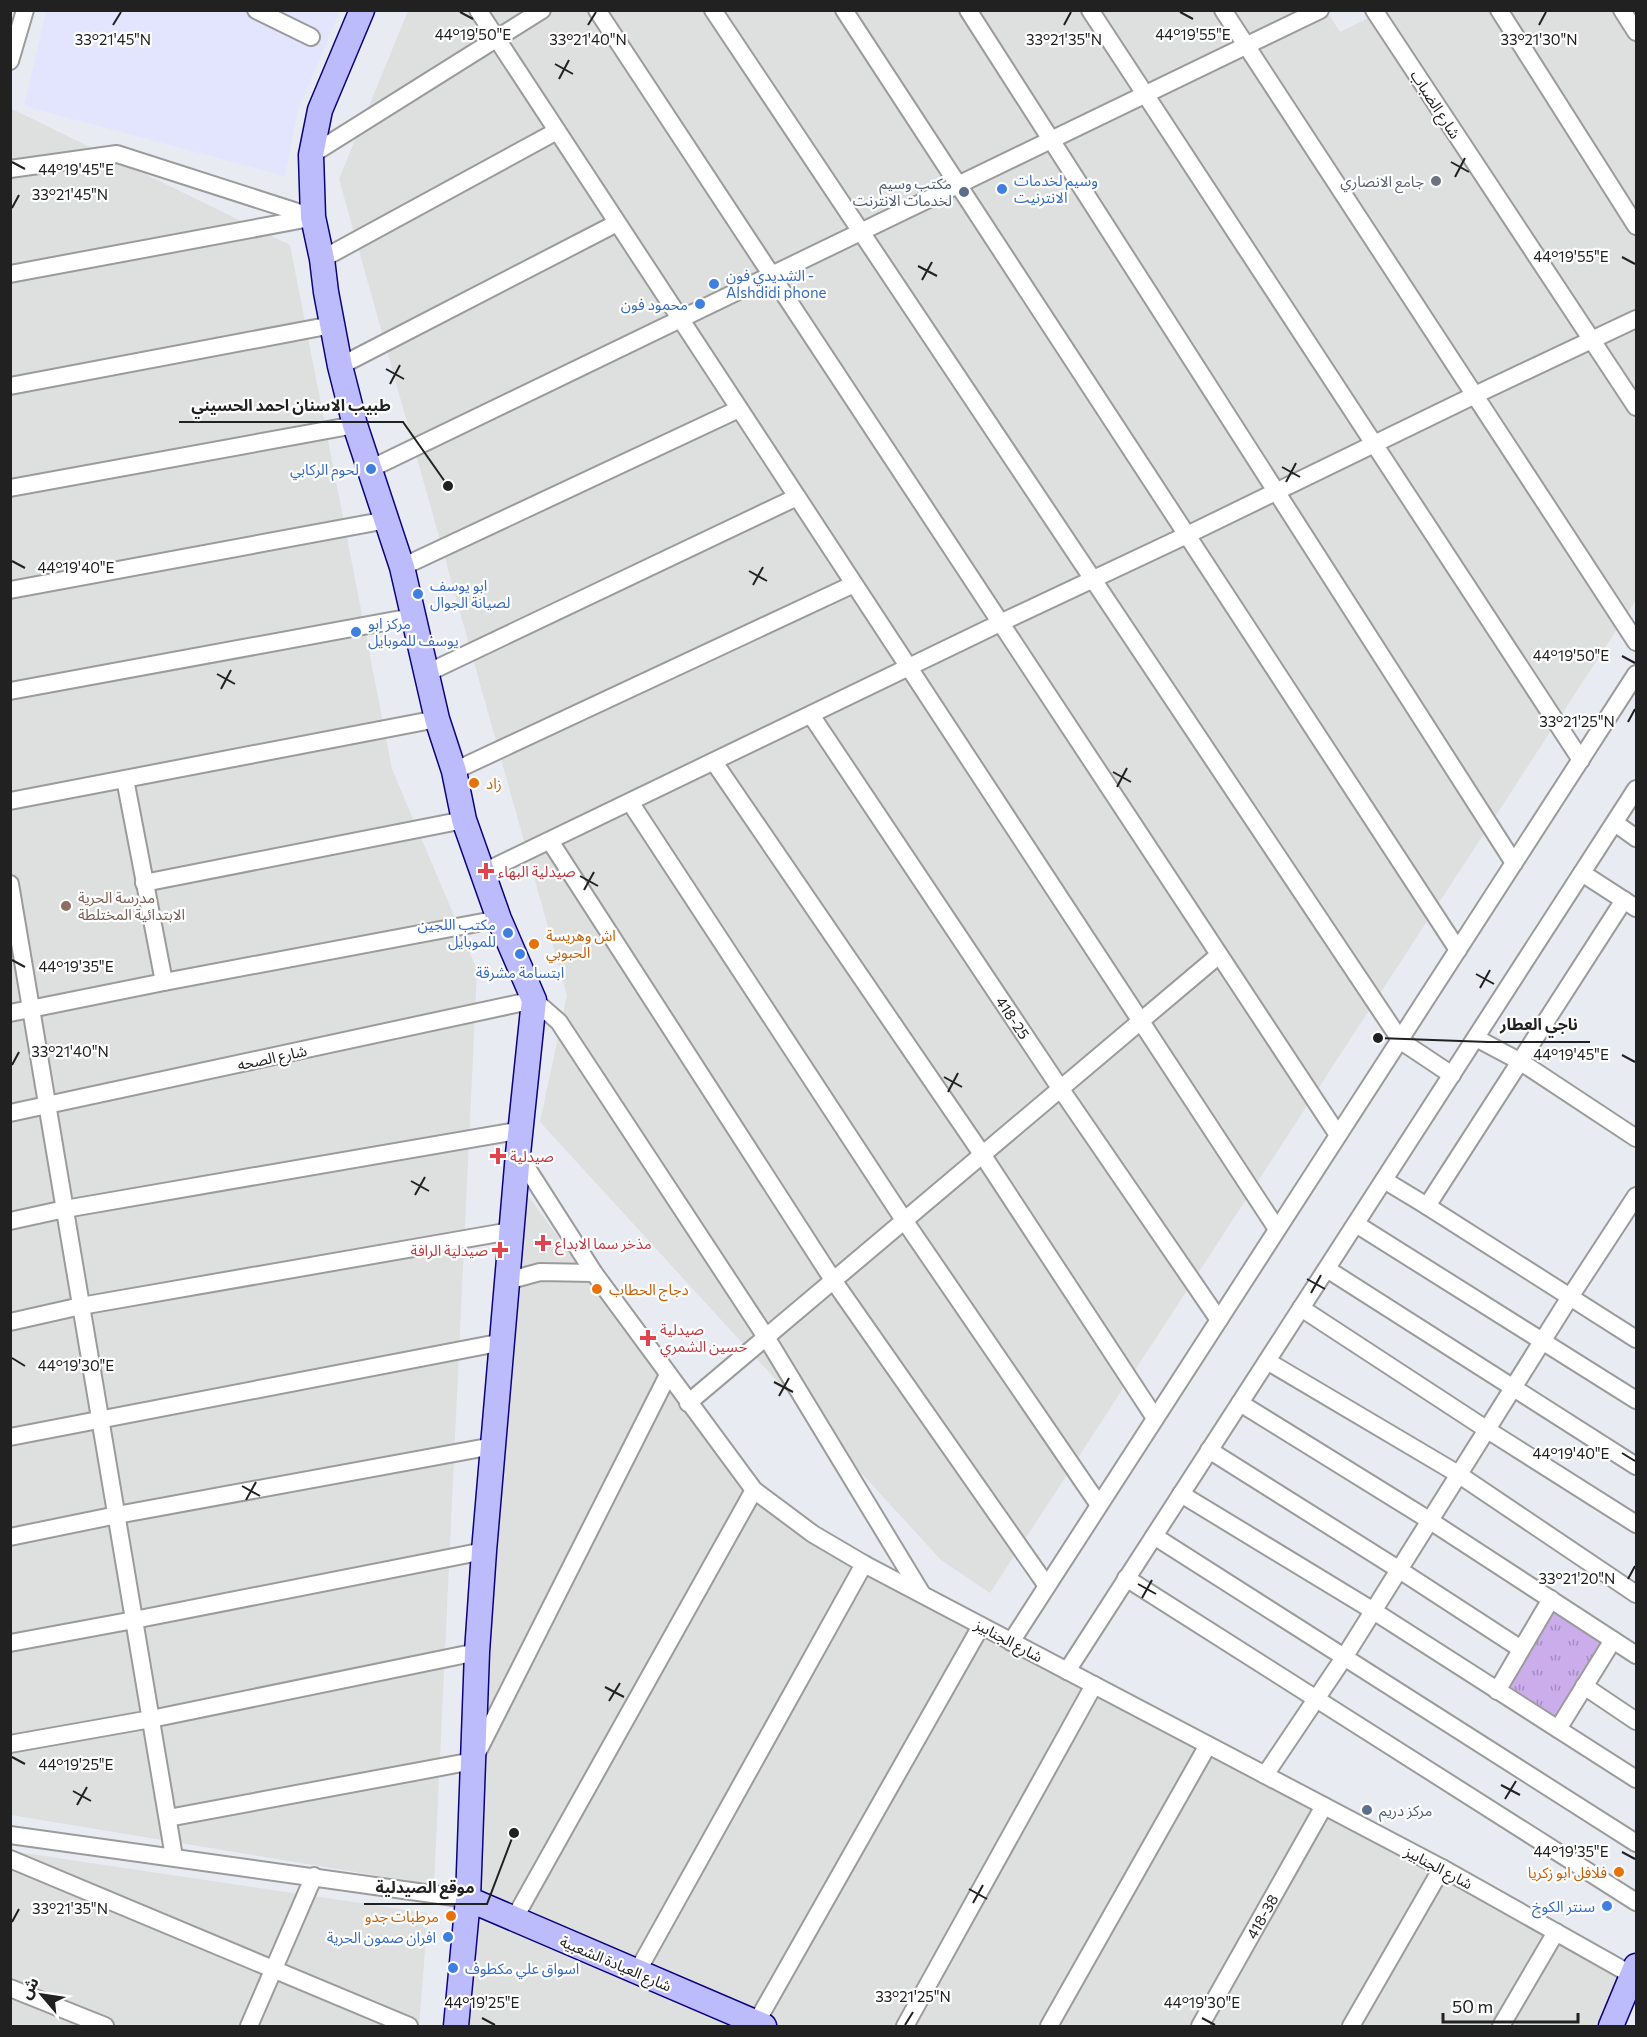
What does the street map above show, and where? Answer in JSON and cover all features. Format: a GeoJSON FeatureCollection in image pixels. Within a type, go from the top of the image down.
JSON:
{"type":"FeatureCollection","features":[{"type":"Feature","properties":{"kind":"street"},"geometry":{"type":"LineString","coordinates":[[10,61],[25,10]]}},
{"type":"Feature","properties":{"kind":"street"},"geometry":{"type":"LineString","coordinates":[[256,10],[311,37]]}},
{"type":"Feature","properties":{"kind":"street"},"geometry":{"type":"LineString","coordinates":[[362,10],[320,110],[311,155],[313,217],[340,366],[355,425],[402,567],[412,617],[437,719],[454,771],[464,820],[499,919],[534,1000],[559,1022],[766,1337],[922,1595]]}},
{"type":"Feature","properties":{"kind":"street"},"geometry":{"type":"LineString","coordinates":[[478,10],[1277,1229]]}},
{"type":"Feature","properties":{"kind":"street"},"geometry":{"type":"LineString","coordinates":[[311,155],[542,10]]}},
{"type":"Feature","properties":{"kind":"street"},"geometry":{"type":"LineString","coordinates":[[597,10],[1338,1135]]}},
{"type":"Feature","properties":{"kind":"street"},"geometry":{"type":"LineString","coordinates":[[713,10],[1401,1041],[1452,1076]]}},
{"type":"Feature","properties":{"kind":"street"},"geometry":{"type":"LineString","coordinates":[[844,10],[1458,950]]}},
{"type":"Feature","properties":{"kind":"street"},"geometry":{"type":"LineString","coordinates":[[969,10],[1514,864]]}},
{"type":"Feature","properties":{"kind":"street"},"geometry":{"type":"LineString","coordinates":[[1090,10],[1581,760]]}},
{"type":"Feature","properties":{"kind":"street"},"geometry":{"type":"LineString","coordinates":[[1223,10],[1636,642]]}},
{"type":"Feature","properties":{"kind":"street"},"geometry":{"type":"LineString","coordinates":[[370,469],[1320,10]]}},
{"type":"Feature","properties":{"kind":"street","name":"شارع الضباب"},"geometry":{"type":"LineString","coordinates":[[1374,10],[1636,407]]}},
{"type":"Feature","properties":{"kind":"street"},"geometry":{"type":"LineString","coordinates":[[1499,10],[1636,226]]}},
{"type":"Feature","properties":{"kind":"street"},"geometry":{"type":"LineString","coordinates":[[1622,10],[1636,32]]}},
{"type":"Feature","properties":{"kind":"street"},"geometry":{"type":"LineString","coordinates":[[322,259],[557,131]]}},
{"type":"Feature","properties":{"kind":"street"},"geometry":{"type":"LineString","coordinates":[[10,169],[117,154],[313,217]]}},
{"type":"Feature","properties":{"kind":"street"},"geometry":{"type":"LineString","coordinates":[[10,274],[313,217]]}},
{"type":"Feature","properties":{"kind":"street"},"geometry":{"type":"LineString","coordinates":[[340,366],[617,223]]}},
{"type":"Feature","properties":{"kind":"street"},"geometry":{"type":"LineString","coordinates":[[484,872],[1636,319]]}},
{"type":"Feature","properties":{"kind":"street"},"geometry":{"type":"LineString","coordinates":[[10,386],[332,325]]}},
{"type":"Feature","properties":{"kind":"street"},"geometry":{"type":"LineString","coordinates":[[402,567],[740,410]]}},
{"type":"Feature","properties":{"kind":"street"},"geometry":{"type":"LineString","coordinates":[[10,488],[355,425]]}},
{"type":"Feature","properties":{"kind":"street"},"geometry":{"type":"LineString","coordinates":[[427,673],[797,497]]}},
{"type":"Feature","properties":{"kind":"street"},"geometry":{"type":"LineString","coordinates":[[10,590],[387,520]]}},
{"type":"Feature","properties":{"kind":"street"},"geometry":{"type":"LineString","coordinates":[[454,771],[854,584]]}},
{"type":"Feature","properties":{"kind":"street"},"geometry":{"type":"LineString","coordinates":[[10,691],[412,617]]}},
{"type":"Feature","properties":{"kind":"street"},"geometry":{"type":"LineString","coordinates":[[1011,1642],[1636,674]]}},
{"type":"Feature","properties":{"kind":"street","name":"418-25"},"geometry":{"type":"LineString","coordinates":[[811,715],[1060,1088],[1219,1320]]}},
{"type":"Feature","properties":{"kind":"street"},"geometry":{"type":"LineString","coordinates":[[10,801],[437,719]]}},
{"type":"Feature","properties":{"kind":"street"},"geometry":{"type":"LineString","coordinates":[[714,762],[982,1154],[1155,1418]]}},
{"type":"Feature","properties":{"kind":"street"},"geometry":{"type":"LineString","coordinates":[[125,779],[164,982]]}},
{"type":"Feature","properties":{"kind":"street"},"geometry":{"type":"LineString","coordinates":[[1067,1671],[1636,789]]}},
{"type":"Feature","properties":{"kind":"street"},"geometry":{"type":"LineString","coordinates":[[630,802],[904,1220],[1099,1505]]}},
{"type":"Feature","properties":{"kind":"street"},"geometry":{"type":"LineString","coordinates":[[144,883],[464,820]]}},
{"type":"Feature","properties":{"kind":"street"},"geometry":{"type":"LineString","coordinates":[[1615,823],[1636,838]]}},
{"type":"Feature","properties":{"kind":"street"},"geometry":{"type":"LineString","coordinates":[[550,841],[833,1280],[1047,1586]]}},
{"type":"Feature","properties":{"kind":"street"},"geometry":{"type":"LineString","coordinates":[[1427,1206],[1521,1062],[1630,904],[1582,873]]}},
{"type":"Feature","properties":{"kind":"street"},"geometry":{"type":"LineString","coordinates":[[10,884],[174,1857]]}},
{"type":"Feature","properties":{"kind":"street"},"geometry":{"type":"LineString","coordinates":[[10,1013],[499,919]]}},
{"type":"Feature","properties":{"kind":"street"},"geometry":{"type":"LineString","coordinates":[[688,1403],[1219,955]]}},
{"type":"Feature","properties":{"kind":"street"},"geometry":{"type":"LineString","coordinates":[[456,2026],[468,1899],[477,1652],[484,1551],[511,1231],[534,1000]]}},
{"type":"Feature","properties":{"kind":"street","name":"شارع الصحه"},"geometry":{"type":"LineString","coordinates":[[10,1113],[534,1000]]}},
{"type":"Feature","properties":{"kind":"street"},"geometry":{"type":"LineString","coordinates":[[1476,1038],[1521,1062],[1636,1138]]}},
{"type":"Feature","properties":{"kind":"street"},"geometry":{"type":"LineString","coordinates":[[10,1221],[65,1209],[522,1130]]}},
{"type":"Feature","properties":{"kind":"street","name":"شارع الجنابيز"},"geometry":{"type":"LineString","coordinates":[[518,1154],[594,1273],[754,1490],[813,1534],[922,1595],[1442,1868],[1556,1932],[1634,1971]]}},
{"type":"Feature","properties":{"kind":"street"},"geometry":{"type":"LineString","coordinates":[[1384,1180],[1636,1339]]}},
{"type":"Feature","properties":{"kind":"street"},"geometry":{"type":"LineString","coordinates":[[1265,1775],[1345,1656],[1512,1388],[1636,1196]]}},
{"type":"Feature","properties":{"kind":"street"},"geometry":{"type":"LineString","coordinates":[[1356,1224],[1636,1400]]}},
{"type":"Feature","properties":{"kind":"street"},"geometry":{"type":"LineString","coordinates":[[10,1322],[81,1306],[511,1231]]}},
{"type":"Feature","properties":{"kind":"street"},"geometry":{"type":"LineString","coordinates":[[1327,1269],[1636,1466]]}},
{"type":"Feature","properties":{"kind":"street"},"geometry":{"type":"LineString","coordinates":[[507,1281],[540,1272],[594,1273]]}},
{"type":"Feature","properties":{"kind":"street"},"geometry":{"type":"LineString","coordinates":[[1301,1308],[1486,1430],[1636,1524]]}},
{"type":"Feature","properties":{"kind":"street"},"geometry":{"type":"LineString","coordinates":[[10,1437],[502,1342]]}},
{"type":"Feature","properties":{"kind":"street"},"geometry":{"type":"LineString","coordinates":[[1267,1360],[1458,1474],[1636,1594]]}},
{"type":"Feature","properties":{"kind":"street"},"geometry":{"type":"LineString","coordinates":[[473,1761],[668,1375]]}},
{"type":"Feature","properties":{"kind":"street"},"geometry":{"type":"LineString","coordinates":[[1240,1403],[1429,1520],[1636,1655]]}},
{"type":"Feature","properties":{"kind":"street"},"geometry":{"type":"LineString","coordinates":[[10,1537],[117,1515],[493,1446]]}},
{"type":"Feature","properties":{"kind":"street"},"geometry":{"type":"LineString","coordinates":[[1209,1450],[1521,1649]]}},
{"type":"Feature","properties":{"kind":"street"},"geometry":{"type":"LineString","coordinates":[[514,1919],[754,1490]]}},
{"type":"Feature","properties":{"kind":"street"},"geometry":{"type":"LineString","coordinates":[[1181,1494],[1372,1610],[1636,1779]]}},
{"type":"Feature","properties":{"kind":"street"},"geometry":{"type":"LineString","coordinates":[[1154,1536],[1636,1843]]}},
{"type":"Feature","properties":{"kind":"street"},"geometry":{"type":"LineString","coordinates":[[10,1643],[484,1551]]}},
{"type":"Feature","properties":{"kind":"street"},"geometry":{"type":"LineString","coordinates":[[637,1972],[864,1564]]}},
{"type":"Feature","properties":{"kind":"street"},"geometry":{"type":"LineString","coordinates":[[1126,1578],[1636,1902]]}},
{"type":"Feature","properties":{"kind":"street"},"geometry":{"type":"LineString","coordinates":[[1497,1691],[1551,1599]]}},
{"type":"Feature","properties":{"kind":"street"},"geometry":{"type":"LineString","coordinates":[[760,2025],[981,1626]]}},
{"type":"Feature","properties":{"kind":"street"},"geometry":{"type":"LineString","coordinates":[[1558,1729],[1613,1640]]}},
{"type":"Feature","properties":{"kind":"street"},"geometry":{"type":"LineString","coordinates":[[10,1744],[151,1719],[477,1652]]}},
{"type":"Feature","properties":{"kind":"street"},"geometry":{"type":"LineString","coordinates":[[905,2026],[1094,1685]]}},
{"type":"Feature","properties":{"kind":"street"},"geometry":{"type":"LineString","coordinates":[[1584,1686],[1636,1721]]}},
{"type":"Feature","properties":{"kind":"street"},"geometry":{"type":"LineString","coordinates":[[1049,2026],[1208,1745]]}},
{"type":"Feature","properties":{"kind":"street"},"geometry":{"type":"LineString","coordinates":[[168,1818],[473,1761]]}},
{"type":"Feature","properties":{"kind":"street","name":"418-38"},"geometry":{"type":"LineString","coordinates":[[1200,2026],[1324,1806]]}},
{"type":"Feature","properties":{"kind":"street"},"geometry":{"type":"LineString","coordinates":[[10,1834],[468,1899]]}},
{"type":"Feature","properties":{"kind":"street"},"geometry":{"type":"LineString","coordinates":[[10,1860],[409,2026]]}},
{"type":"Feature","properties":{"kind":"street"},"geometry":{"type":"LineString","coordinates":[[1351,2026],[1442,1868]]}},
{"type":"Feature","properties":{"kind":"street"},"geometry":{"type":"LineString","coordinates":[[249,2026],[314,1876]]}},
{"type":"Feature","properties":{"kind":"street","name":"شارع العيادة الشعبية"},"geometry":{"type":"LineString","coordinates":[[468,1899],[760,2025]]}},
{"type":"Feature","properties":{"kind":"street"},"geometry":{"type":"LineString","coordinates":[[1501,2026],[1556,1932]]}},
{"type":"Feature","properties":{"kind":"street"},"geometry":{"type":"LineString","coordinates":[[1611,2026],[1634,1971]]}},
{"type":"Feature","properties":{"kind":"street"},"geometry":{"type":"LineString","coordinates":[[10,1988],[105,2026]]}},
{"type":"Feature","properties":{"kind":"shaded area"},"geometry":{"type":"Polygon","coordinates":[[[1326,10],[1340,32],[1382,11],[1636,11],[1636,600],[990,1593],[941,1560],[540,1122],[567,995],[339,179],[408,11],[1326,10]]]}},
{"type":"Feature","properties":{"kind":"shaded area"},"geometry":{"type":"Polygon","coordinates":[[[46,11],[340,11],[298,110],[285,176],[24,106],[46,11]]]}},
{"type":"Feature","properties":{"kind":"shaded area"},"geometry":{"type":"Polygon","coordinates":[[[10,108],[290,245],[392,769],[477,970],[434,1885],[11,1815],[10,108]]]}},
{"type":"Feature","properties":{"kind":"shaded area"},"geometry":{"type":"Polygon","coordinates":[[[524,1190],[741,1489],[1630,1980],[1610,2026],[778,2026],[472,1894],[524,1190]]]}},
{"type":"Feature","properties":{"kind":"shaded area"},"geometry":{"type":"Polygon","coordinates":[[[10,1851],[428,1913],[419,2026],[11,2026],[10,1851]]]}},
{"type":"Feature","properties":{"kind":"shaded area"},"geometry":{"type":"Polygon","coordinates":[[[465,1891],[764,2026],[447,2026],[465,1891]]]}},
{"type":"Feature","properties":{"kind":"green space"},"geometry":{"type":"Polygon","coordinates":[[[1552,1605],[1608,1641],[1556,1724],[1502,1690],[1552,1605]]]}},
{"type":"Feature","properties":{"kind":"place","name":"جامع الانصاري"},"geometry":{"type":"Point","coordinates":[1436,181]}},
{"type":"Feature","properties":{"kind":"place","name":"وسيم لخدمات الانترنيت"},"geometry":{"type":"Point","coordinates":[1002,189]}},
{"type":"Feature","properties":{"kind":"place","name":"مكتب وسيم لخدمات الانترنت"},"geometry":{"type":"Point","coordinates":[964,192]}},
{"type":"Feature","properties":{"kind":"place","name":"الشديدي فون - Alshdidi phone"},"geometry":{"type":"Point","coordinates":[714,284]}},
{"type":"Feature","properties":{"kind":"place","name":"محمود فون"},"geometry":{"type":"Point","coordinates":[700,304]}},
{"type":"Feature","properties":{"kind":"place","name":"لحوم الركابي"},"geometry":{"type":"Point","coordinates":[371,469]}},
{"type":"Feature","properties":{"kind":"place","name":"طبيب الاسنان احمد الحسيني"},"geometry":{"type":"Point","coordinates":[448,486]}},
{"type":"Feature","properties":{"kind":"place","name":"ابو يوسف لصيانة الجوال"},"geometry":{"type":"Point","coordinates":[418,594]}},
{"type":"Feature","properties":{"kind":"place","name":"مركز ابو يوسف للموبايل"},"geometry":{"type":"Point","coordinates":[356,632]}},
{"type":"Feature","properties":{"kind":"place","name":"زاد"},"geometry":{"type":"Point","coordinates":[474,783]}},
{"type":"Feature","properties":{"kind":"place","name":"صيدلية البهاء"},"geometry":{"type":"Point","coordinates":[486,871]}},
{"type":"Feature","properties":{"kind":"place","name":"مدرسة الحرية الابتدائية المختلطة"},"geometry":{"type":"Point","coordinates":[66,906]}},
{"type":"Feature","properties":{"kind":"place","name":"مكتب اللجين للموبايل"},"geometry":{"type":"Point","coordinates":[508,933]}},
{"type":"Feature","properties":{"kind":"place","name":"اش وهريسة الحبوبي"},"geometry":{"type":"Point","coordinates":[534,944]}},
{"type":"Feature","properties":{"kind":"place","name":"ابتسامة مشرقة"},"geometry":{"type":"Point","coordinates":[520,954]}},
{"type":"Feature","properties":{"kind":"place","name":"ناجي العطار"},"geometry":{"type":"Point","coordinates":[1378,1038]}},
{"type":"Feature","properties":{"kind":"place","name":"صيدلية"},"geometry":{"type":"Point","coordinates":[498,1156]}},
{"type":"Feature","properties":{"kind":"place","name":"مذخر سما الابداع"},"geometry":{"type":"Point","coordinates":[543,1243]}},
{"type":"Feature","properties":{"kind":"place","name":"صيدلية الرافة"},"geometry":{"type":"Point","coordinates":[500,1250]}},
{"type":"Feature","properties":{"kind":"place","name":"دجاج الحطاب"},"geometry":{"type":"Point","coordinates":[597,1289]}},
{"type":"Feature","properties":{"kind":"place","name":"صيدلية حسين الشمري"},"geometry":{"type":"Point","coordinates":[648,1338]}},
{"type":"Feature","properties":{"kind":"place","name":"مركز دريم"},"geometry":{"type":"Point","coordinates":[1367,1810]}},
{"type":"Feature","properties":{"kind":"place","name":"موقع الصيدلية"},"geometry":{"type":"Point","coordinates":[514,1833]}},
{"type":"Feature","properties":{"kind":"place","name":"فلافل ابو زكريا"},"geometry":{"type":"Point","coordinates":[1619,1872]}},
{"type":"Feature","properties":{"kind":"place","name":"سنتر الكوخ"},"geometry":{"type":"Point","coordinates":[1607,1906]}},
{"type":"Feature","properties":{"kind":"place","name":"مرطبات جدو"},"geometry":{"type":"Point","coordinates":[451,1916]}},
{"type":"Feature","properties":{"kind":"place","name":"افران صمون الحرية"},"geometry":{"type":"Point","coordinates":[448,1937]}},
{"type":"Feature","properties":{"kind":"place","name":"اسواق علي مكطوف"},"geometry":{"type":"Point","coordinates":[453,1968]}}]}
